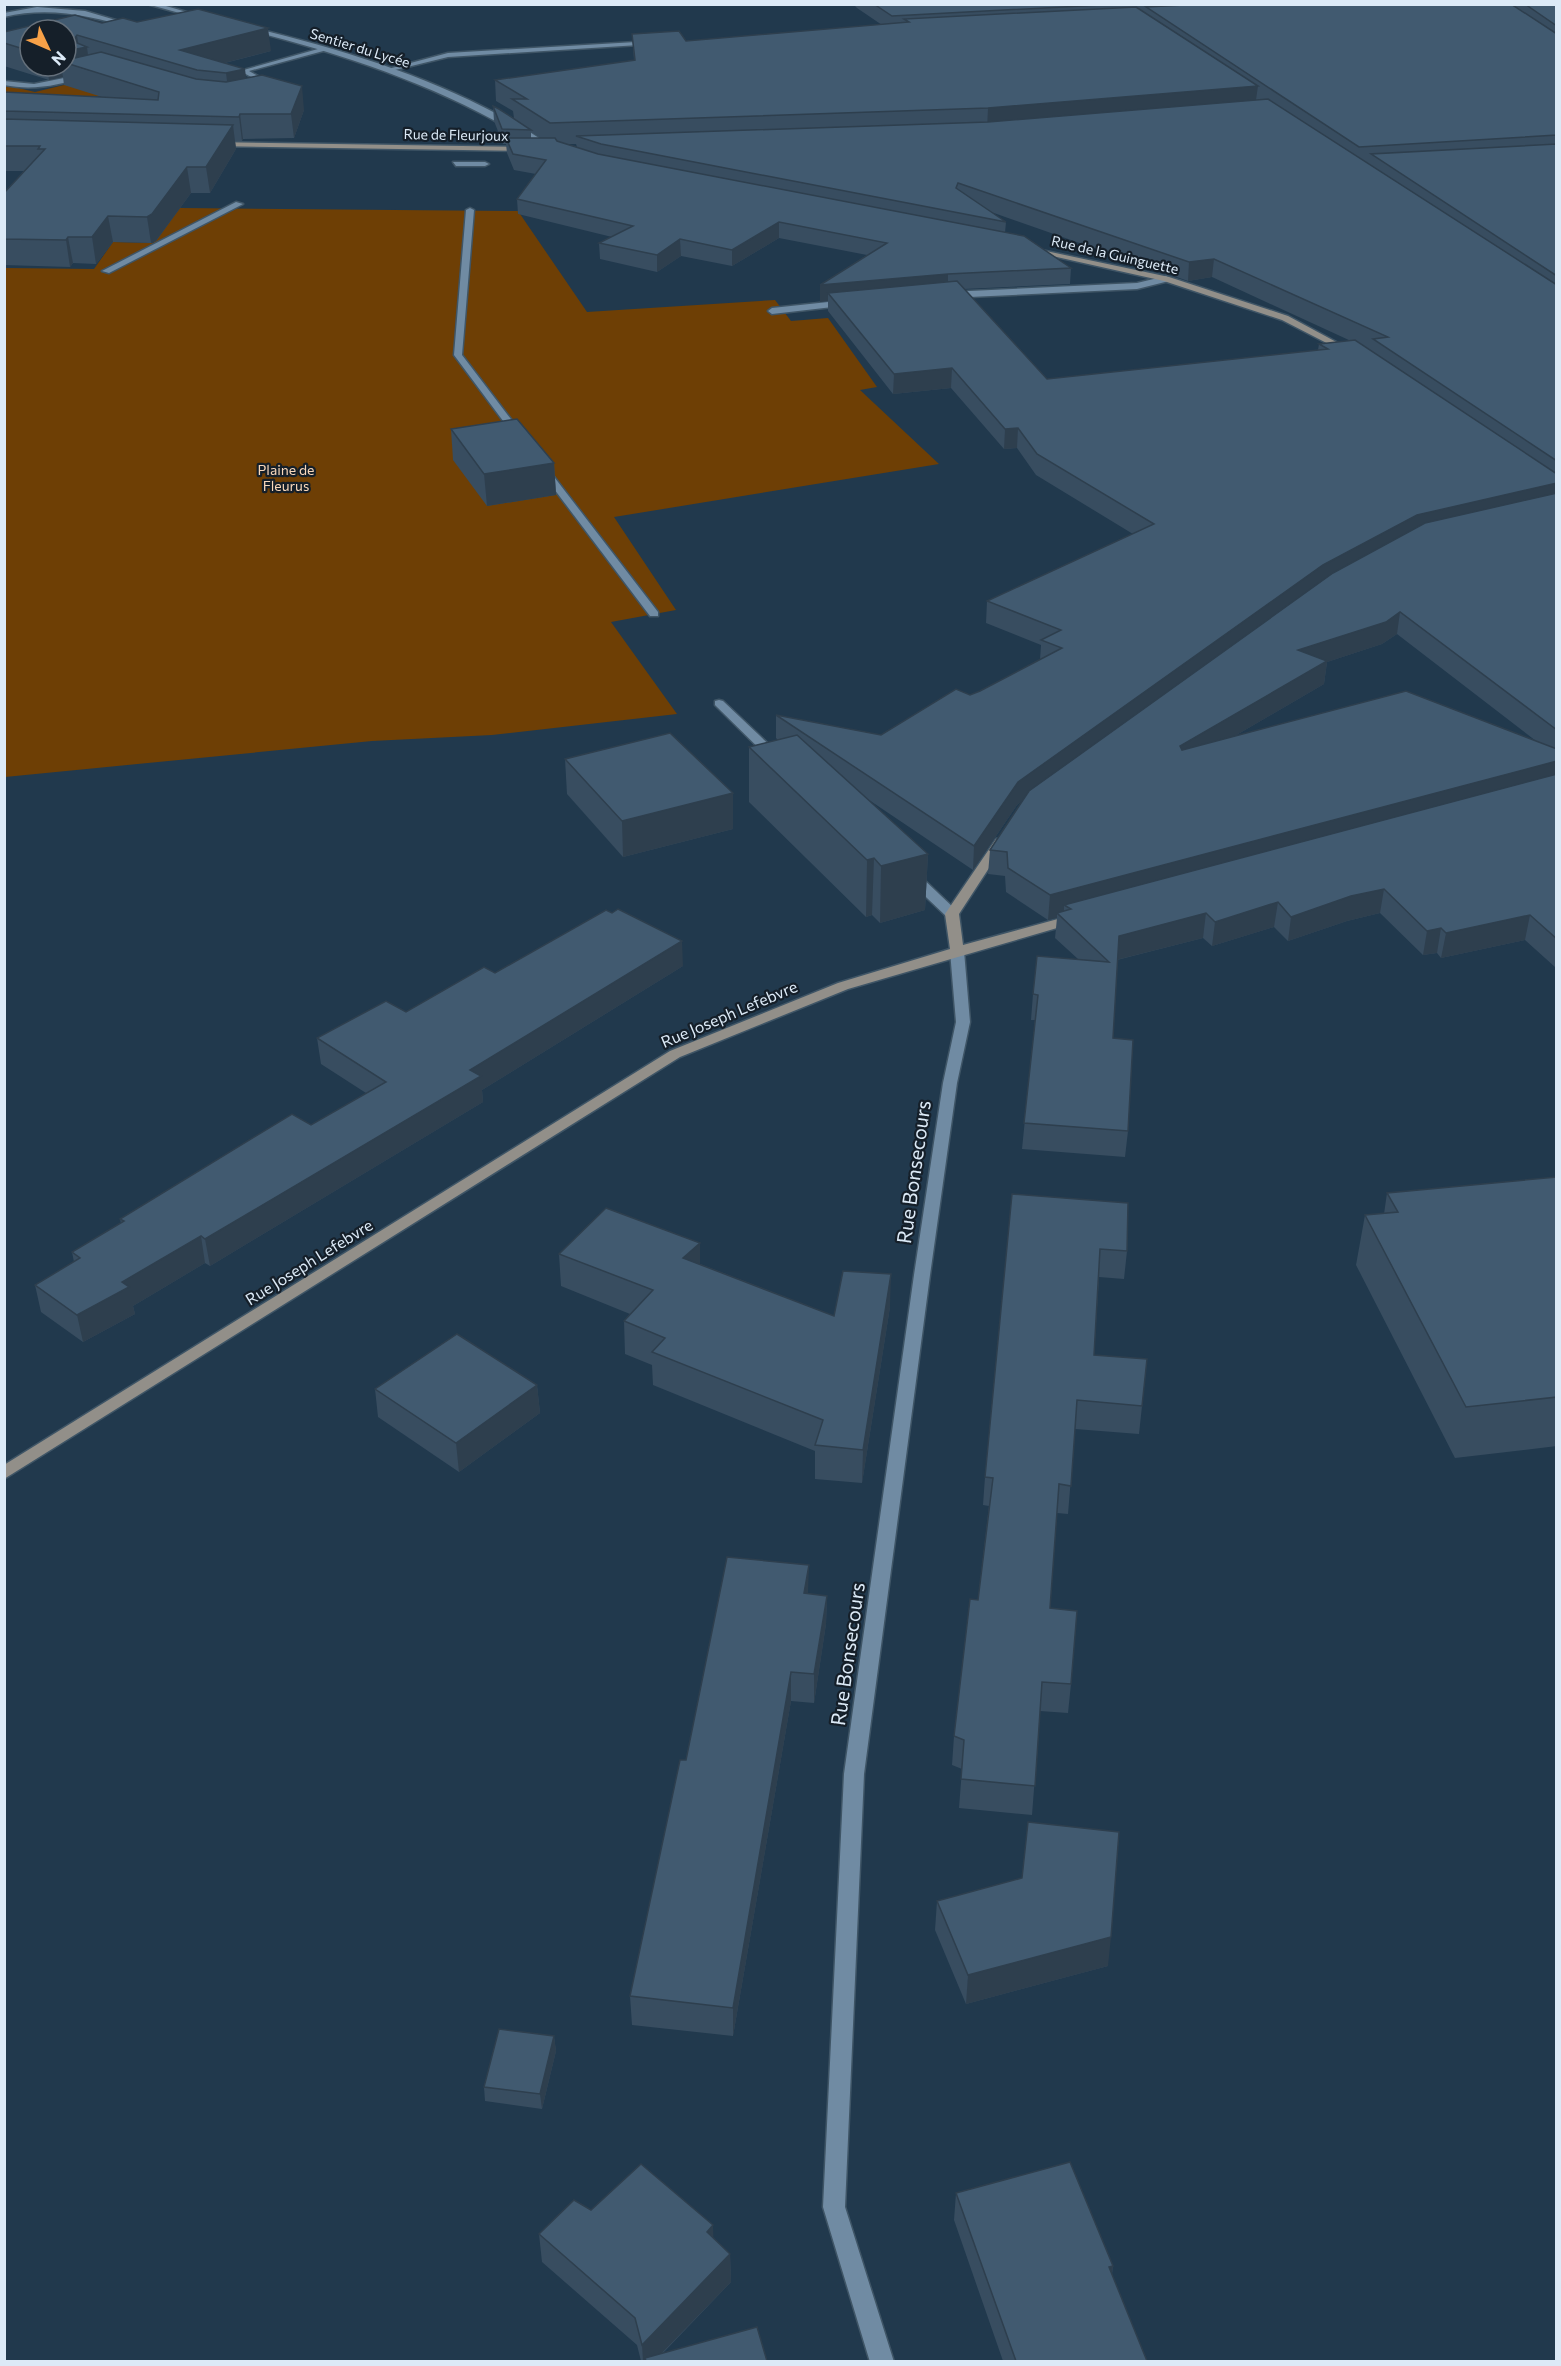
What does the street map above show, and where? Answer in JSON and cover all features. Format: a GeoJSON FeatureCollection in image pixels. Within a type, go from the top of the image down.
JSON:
{"type":"FeatureCollection","features":[{"type":"Feature","properties":{"kind":"main road","name":"Rue de Fleurjoux"},"geometry":{"type":"LineString","coordinates":[[210,144],[549,148]]}},
{"type":"Feature","properties":{"kind":"main road"},"geometry":{"type":"LineString","coordinates":[[549,148],[560,150]]}},
{"type":"Feature","properties":{"kind":"main road","name":"Rue de la Guinguette"},"geometry":{"type":"LineString","coordinates":[[1021,247],[1166,279],[1284,318],[1357,356]]}},
{"type":"Feature","properties":{"kind":"main road"},"geometry":{"type":"LineString","coordinates":[[957,951],[952,914],[1009,829]]}},
{"type":"Feature","properties":{"kind":"main road","name":"Rue Joseph Lefebvre"},"geometry":{"type":"LineString","coordinates":[[4,1473],[675,1054],[843,986],[957,951],[1085,916]]}},
{"type":"Feature","properties":{"kind":"street"},"geometry":{"type":"LineString","coordinates":[[150,4],[212,20]]}},
{"type":"Feature","properties":{"kind":"street"},"geometry":{"type":"LineString","coordinates":[[4,15],[35,9],[70,9],[143,29]]}},
{"type":"Feature","properties":{"kind":"street","name":"Sentier du Lycée"},"geometry":{"type":"LineString","coordinates":[[242,27],[391,69],[449,92],[515,125],[549,148]]}},
{"type":"Feature","properties":{"kind":"street"},"geometry":{"type":"LineString","coordinates":[[391,69],[448,55],[659,43]]}},
{"type":"Feature","properties":{"kind":"street"},"geometry":{"type":"LineString","coordinates":[[269,94],[274,87],[243,71],[325,49]]}},
{"type":"Feature","properties":{"kind":"street"},"geometry":{"type":"LineString","coordinates":[[4,83],[29,87],[44,86],[95,74]]}},
{"type":"Feature","properties":{"kind":"street"},"geometry":{"type":"LineString","coordinates":[[456,164],[485,164]]}},
{"type":"Feature","properties":{"kind":"street"},"geometry":{"type":"LineString","coordinates":[[106,271],[239,204]]}},
{"type":"Feature","properties":{"kind":"street"},"geometry":{"type":"LineString","coordinates":[[470,210],[458,355],[521,440]]}},
{"type":"Feature","properties":{"kind":"street"},"geometry":{"type":"LineString","coordinates":[[940,296],[1137,286],[1166,279]]}},
{"type":"Feature","properties":{"kind":"street"},"geometry":{"type":"LineString","coordinates":[[772,311],[861,302]]}},
{"type":"Feature","properties":{"kind":"street"},"geometry":{"type":"LineString","coordinates":[[535,459],[654,614]]}},
{"type":"Feature","properties":{"kind":"street"},"geometry":{"type":"LineString","coordinates":[[718,703],[760,745],[787,766]]}},
{"type":"Feature","properties":{"kind":"street"},"geometry":{"type":"LineString","coordinates":[[900,866],[952,914]]}},
{"type":"Feature","properties":{"kind":"street","name":"Rue Bonsecours"},"geometry":{"type":"LineString","coordinates":[[882,2361],[834,2207],[854,1774],[922,1275],[950,1083],[963,1022],[957,951]]}},
{"type":"Feature","properties":{"kind":"green space"},"geometry":{"type":"Polygon","coordinates":[[[93,78],[162,96],[5,96],[5,85],[35,92],[93,78]]]}},
{"type":"Feature","properties":{"kind":"green space","name":"Plaine de Fleurus"},"geometry":{"type":"Polygon","coordinates":[[[180,208],[518,211],[587,312],[775,300],[791,321],[828,318],[877,387],[860,390],[939,464],[614,517],[676,610],[611,622],[677,714],[492,735],[372,741],[5,777],[5,268],[94,269],[113,242],[153,243],[180,208]]]}},
{"type":"Feature","properties":{"kind":"building"},"geometry":{"type":"Polygon","coordinates":[[[874,4],[1120,4],[892,16],[874,4]]]}},
{"type":"Feature","properties":{"kind":"building"},"geometry":{"type":"Polygon","coordinates":[[[1204,4],[1511,4],[1557,34],[1557,135],[1359,147],[1146,7],[1204,4]]]}},
{"type":"Feature","properties":{"kind":"building"},"geometry":{"type":"Polygon","coordinates":[[[1525,4],[1557,4],[1557,26],[1525,4]]]}},
{"type":"Feature","properties":{"kind":"building"},"geometry":{"type":"Polygon","coordinates":[[[1136,7],[1258,86],[988,108],[550,123],[512,99],[527,99],[495,80],[635,60],[632,34],[679,31],[686,41],[909,22],[904,19],[1136,7]]]}},
{"type":"Feature","properties":{"kind":"building"},"geometry":{"type":"Polygon","coordinates":[[[198,9],[268,28],[180,50],[245,69],[226,73],[197,70],[78,35],[78,18],[62,18],[75,15],[102,23],[123,18],[137,22],[198,9]]]}},
{"type":"Feature","properties":{"kind":"building"},"geometry":{"type":"Polygon","coordinates":[[[18,29],[18,47],[4,43],[4,32],[18,29]]]}},
{"type":"Feature","properties":{"kind":"building"},"geometry":{"type":"Polygon","coordinates":[[[78,43],[87,47],[78,49],[78,43]]]}},
{"type":"Feature","properties":{"kind":"building"},"geometry":{"type":"Polygon","coordinates":[[[101,52],[196,79],[226,82],[262,75],[302,86],[291,114],[240,114],[239,117],[4,111],[4,92],[158,100],[159,92],[78,67],[78,57],[101,52]]]}},
{"type":"Feature","properties":{"kind":"building"},"geometry":{"type":"Polygon","coordinates":[[[1268,99],[1557,285],[1557,461],[1373,339],[1388,337],[1214,259],[1189,262],[958,183],[956,188],[1006,222],[601,144],[576,136],[988,122],[1268,99]]]}},
{"type":"Feature","properties":{"kind":"building"},"geometry":{"type":"Polygon","coordinates":[[[493,106],[499,109],[531,130],[502,129],[493,106]]]}},
{"type":"Feature","properties":{"kind":"building"},"geometry":{"type":"Polygon","coordinates":[[[4,119],[233,125],[206,167],[187,167],[152,214],[147,217],[108,216],[92,237],[68,237],[66,240],[4,239],[4,193],[45,149],[38,149],[40,146],[4,146],[4,119]]]}},
{"type":"Feature","properties":{"kind":"building"},"geometry":{"type":"Polygon","coordinates":[[[506,138],[555,138],[557,141],[598,154],[1024,236],[1071,268],[948,274],[820,285],[887,243],[779,222],[732,250],[680,239],[657,255],[599,243],[633,226],[517,199],[546,160],[513,154],[506,138]]]}},
{"type":"Feature","properties":{"kind":"building"},"geometry":{"type":"Polygon","coordinates":[[[1557,144],[1557,276],[1371,154],[1557,144]]]}},
{"type":"Feature","properties":{"kind":"building"},"geometry":{"type":"Polygon","coordinates":[[[957,281],[1047,379],[1328,349],[1319,344],[1355,340],[1557,474],[1557,483],[1417,515],[1323,565],[1018,782],[974,846],[776,715],[881,735],[956,689],[970,695],[980,691],[1062,648],[1041,640],[1061,630],[987,601],[1154,524],[1037,454],[1018,428],[1005,429],[952,368],[894,374],[828,293],[957,281]]]}},
{"type":"Feature","properties":{"kind":"building"},"geometry":{"type":"Polygon","coordinates":[[[517,419],[554,463],[484,474],[451,429],[517,419]]]}},
{"type":"Feature","properties":{"kind":"building"},"geometry":{"type":"Polygon","coordinates":[[[1557,493],[1557,730],[1400,612],[1386,622],[1298,650],[1327,661],[1180,746],[1182,750],[1406,691],[1557,749],[1557,761],[1050,895],[1008,868],[1007,852],[990,850],[1029,791],[1333,573],[1425,523],[1557,493]]]}},
{"type":"Feature","properties":{"kind":"building"},"geometry":{"type":"Polygon","coordinates":[[[670,733],[733,793],[622,821],[565,759],[670,733]]]}},
{"type":"Feature","properties":{"kind":"building"},"geometry":{"type":"Polygon","coordinates":[[[797,735],[928,854],[881,866],[874,858],[867,860],[749,747],[797,735]]]}},
{"type":"Feature","properties":{"kind":"building"},"geometry":{"type":"Polygon","coordinates":[[[1557,774],[1557,939],[1530,915],[1446,933],[1441,928],[1427,931],[1384,889],[1351,896],[1291,917],[1278,902],[1215,922],[1206,913],[1119,936],[1113,1038],[1133,1040],[1128,1131],[1024,1123],[1038,995],[1033,994],[1037,956],[1109,962],[1057,913],[1071,909],[1064,905],[1557,774]]]}},
{"type":"Feature","properties":{"kind":"building"},"geometry":{"type":"Polygon","coordinates":[[[618,909],[682,941],[470,1070],[481,1076],[205,1239],[201,1236],[122,1282],[129,1287],[77,1315],[35,1285],[80,1258],[72,1252],[124,1221],[120,1219],[292,1114],[311,1125],[386,1082],[317,1038],[386,1001],[406,1012],[484,967],[495,973],[606,910],[612,913],[618,909]]]}},
{"type":"Feature","properties":{"kind":"building"},"geometry":{"type":"Polygon","coordinates":[[[1557,1177],[1557,1397],[1466,1407],[1365,1215],[1398,1212],[1387,1193],[1557,1177]]]}},
{"type":"Feature","properties":{"kind":"building"},"geometry":{"type":"Polygon","coordinates":[[[1012,1194],[1128,1203],[1127,1251],[1100,1249],[1094,1355],[1147,1359],[1142,1406],[1077,1400],[1071,1486],[1059,1484],[1050,1608],[1077,1611],[1071,1684],[1042,1682],[1035,1786],[961,1779],[964,1740],[954,1736],[970,1599],[978,1600],[993,1478],[985,1477],[1012,1194]]]}},
{"type":"Feature","properties":{"kind":"building"},"geometry":{"type":"Polygon","coordinates":[[[606,1208],[700,1243],[683,1258],[834,1316],[843,1271],[891,1274],[863,1450],[815,1445],[823,1420],[652,1352],[665,1338],[624,1321],[653,1290],[559,1254],[606,1208]]]}},
{"type":"Feature","properties":{"kind":"building"},"geometry":{"type":"Polygon","coordinates":[[[457,1334],[537,1385],[456,1443],[375,1389],[457,1334]]]}},
{"type":"Feature","properties":{"kind":"building"},"geometry":{"type":"Polygon","coordinates":[[[727,1557],[809,1565],[804,1593],[827,1596],[814,1674],[791,1672],[733,2008],[630,1996],[680,1760],[686,1760],[727,1557]]]}},
{"type":"Feature","properties":{"kind":"building"},"geometry":{"type":"Polygon","coordinates":[[[1028,1822],[1119,1832],[1111,1937],[968,1975],[937,1901],[1022,1878],[1028,1822]]]}},
{"type":"Feature","properties":{"kind":"building"},"geometry":{"type":"Polygon","coordinates":[[[499,2029],[554,2036],[540,2094],[484,2087],[499,2029]]]}},
{"type":"Feature","properties":{"kind":"building"},"geometry":{"type":"Polygon","coordinates":[[[1070,2162],[1113,2266],[1109,2267],[1147,2361],[1016,2361],[956,2193],[1070,2162]]]}},
{"type":"Feature","properties":{"kind":"building"},"geometry":{"type":"Polygon","coordinates":[[[641,2164],[713,2225],[707,2232],[730,2254],[642,2345],[635,2318],[539,2234],[574,2200],[591,2210],[641,2164]]]}},
{"type":"Feature","properties":{"kind":"building"},"geometry":{"type":"Polygon","coordinates":[[[757,2327],[767,2361],[646,2361],[645,2358],[757,2327]]]}}]}
